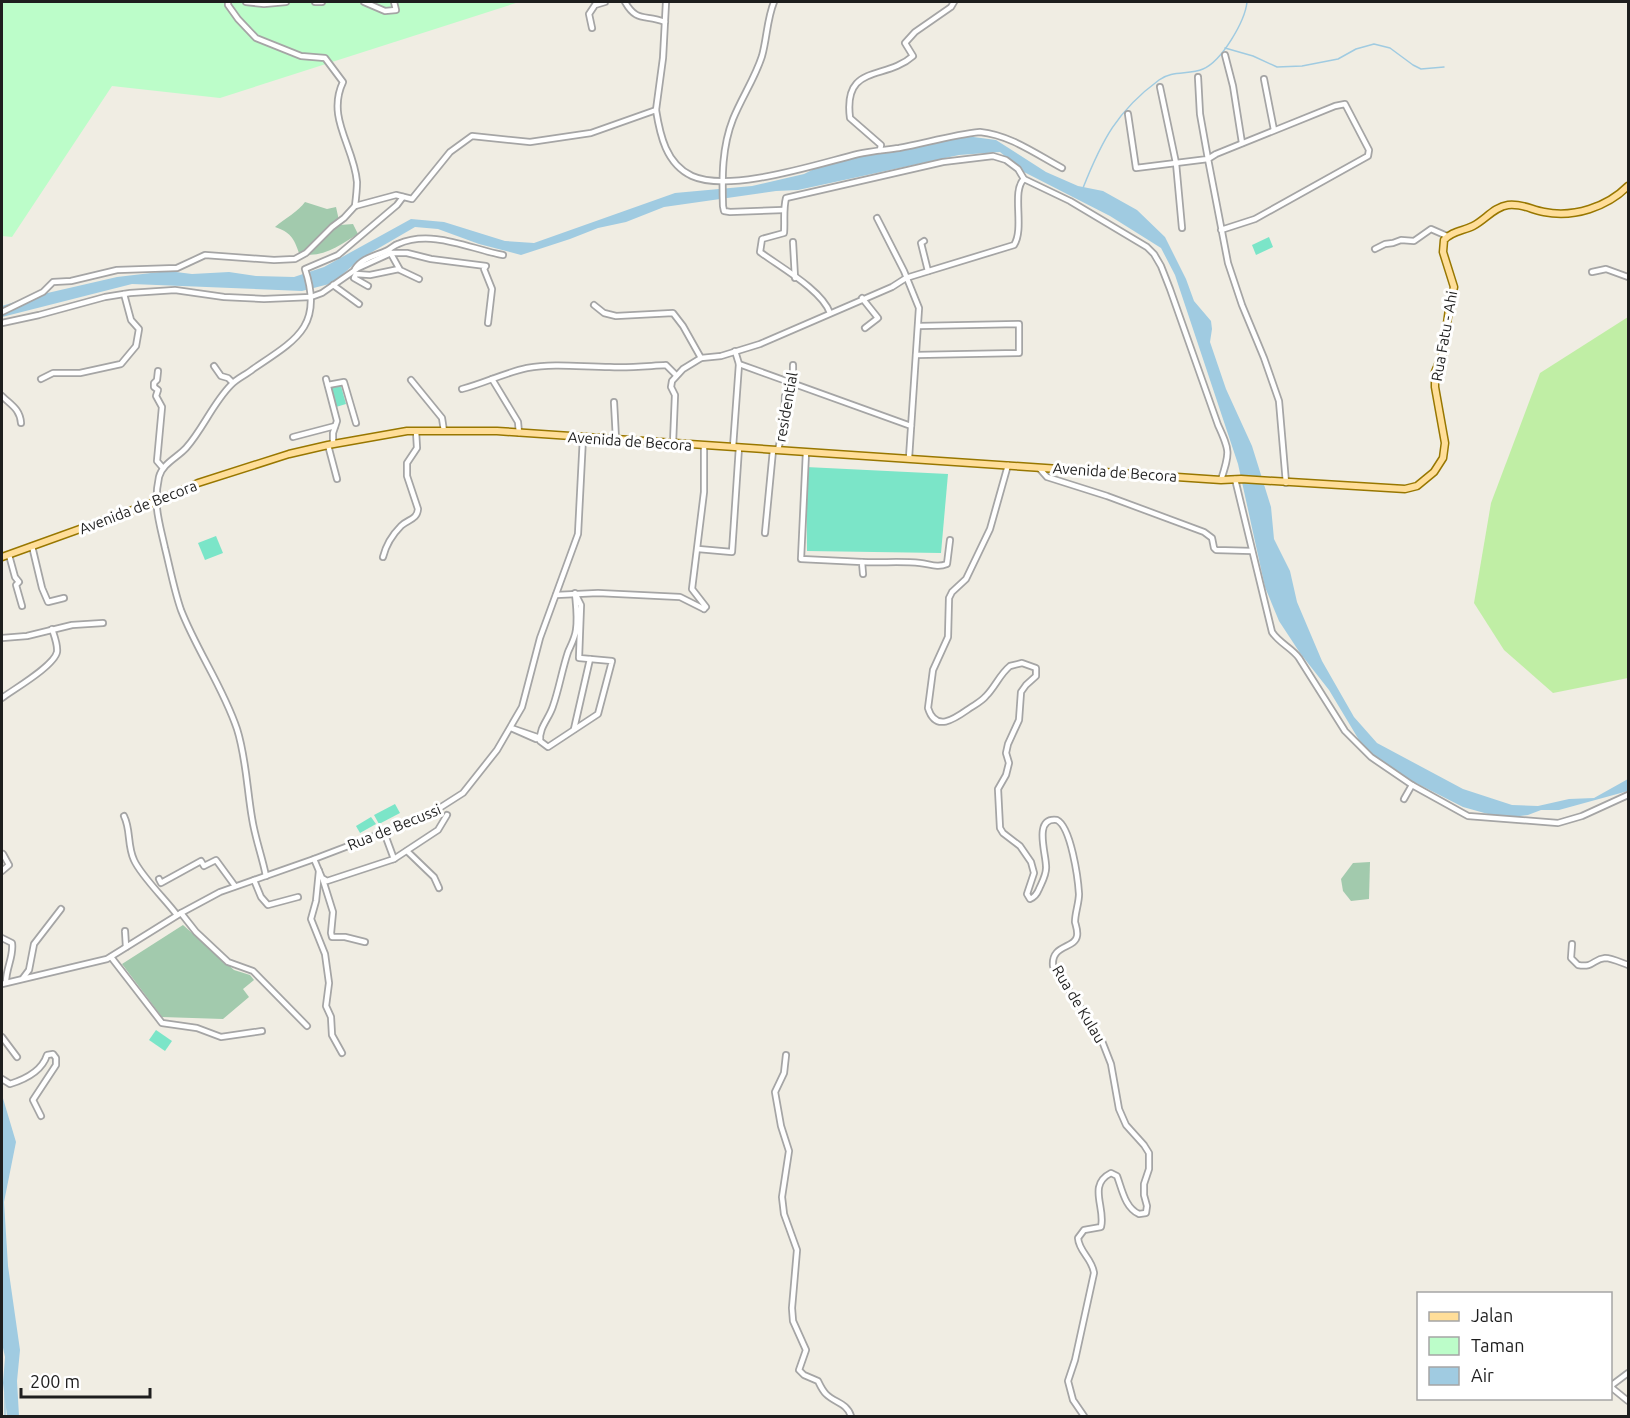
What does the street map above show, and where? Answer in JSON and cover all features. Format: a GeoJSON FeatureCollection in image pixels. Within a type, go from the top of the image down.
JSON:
{"type":"FeatureCollection","features":[{"type":"Feature","properties":{"kind":"main road"},"geometry":{"type":"LineString","coordinates":[[1447,236],[1471,227],[1502,207],[1512,204],[1543,212],[1574,212],[1609,202],[1629,186]]}},
{"type":"Feature","properties":{"kind":"main road","name":"Rua Fatu - Ahi"},"geometry":{"type":"LineString","coordinates":[[1278,482],[1404,489],[1421,484],[1440,464],[1444,452],[1444,437],[1435,387],[1435,372],[1443,353],[1454,287],[1443,252],[1444,240],[1447,236]]}},
{"type":"Feature","properties":{"kind":"main road","name":"Avenida de Becora"},"geometry":{"type":"LineString","coordinates":[[5,556],[198,483],[289,454],[416,431],[519,433],[704,447],[736,447],[1278,482]]}},
{"type":"Feature","properties":{"kind":"street"},"geometry":{"type":"LineString","coordinates":[[228,2],[238,19],[256,38],[301,56],[325,58],[343,82],[338,94],[338,117],[357,181],[356,206]]}},
{"type":"Feature","properties":{"kind":"street"},"geometry":{"type":"LineString","coordinates":[[246,2],[264,4],[286,2]]}},
{"type":"Feature","properties":{"kind":"street"},"geometry":{"type":"LineString","coordinates":[[315,2],[322,2]]}},
{"type":"Feature","properties":{"kind":"street"},"geometry":{"type":"LineString","coordinates":[[364,2],[385,11],[396,10],[394,2]]}},
{"type":"Feature","properties":{"kind":"street"},"geometry":{"type":"LineString","coordinates":[[592,28],[589,14],[595,5],[605,2]]}},
{"type":"Feature","properties":{"kind":"street"},"geometry":{"type":"LineString","coordinates":[[625,2],[630,12],[635,15],[665,22]]}},
{"type":"Feature","properties":{"kind":"street"},"geometry":{"type":"LineString","coordinates":[[666,2],[663,58],[656,110],[664,147],[679,167],[690,175],[722,184],[860,153],[980,132],[992,133],[1024,147],[1062,168]]}},
{"type":"Feature","properties":{"kind":"street"},"geometry":{"type":"LineString","coordinates":[[774,2],[757,71],[732,120],[723,159],[722,184],[724,211],[730,213],[783,210]]}},
{"type":"Feature","properties":{"kind":"street"},"geometry":{"type":"LineString","coordinates":[[880,150],[881,145],[850,118],[848,100],[852,90],[873,73],[905,63],[913,56],[905,43],[915,32],[951,7],[954,2]]}},
{"type":"Feature","properties":{"kind":"street"},"geometry":{"type":"LineString","coordinates":[[1225,55],[1233,86],[1242,143]]}},
{"type":"Feature","properties":{"kind":"street"},"geometry":{"type":"LineString","coordinates":[[1198,78],[1200,114],[1221,230],[1242,305],[1279,401],[1286,483]]}},
{"type":"Feature","properties":{"kind":"street"},"geometry":{"type":"LineString","coordinates":[[1264,79],[1274,130]]}},
{"type":"Feature","properties":{"kind":"street"},"geometry":{"type":"LineString","coordinates":[[1160,87],[1176,163],[1182,228]]}},
{"type":"Feature","properties":{"kind":"street"},"geometry":{"type":"LineString","coordinates":[[1128,114],[1136,168],[1208,159],[1210,156],[1274,130],[1345,104],[1369,154],[1264,214],[1221,230]]}},
{"type":"Feature","properties":{"kind":"street"},"geometry":{"type":"LineString","coordinates":[[2,312],[43,292],[53,282],[70,282],[117,270],[177,268],[205,255],[241,259],[295,259],[306,253],[356,206],[396,195],[412,199],[450,152],[472,136],[530,142],[591,133],[656,110]]}},
{"type":"Feature","properties":{"kind":"street"},"geometry":{"type":"LineString","coordinates":[[830,313],[813,289],[760,252],[762,239],[784,233],[783,210],[786,198],[943,162],[993,156],[1006,160],[1018,170],[1024,179],[1070,201],[1147,247],[1154,254],[1170,289],[1227,445],[1229,455],[1221,480]]}},
{"type":"Feature","properties":{"kind":"street"},"geometry":{"type":"LineString","coordinates":[[673,443],[675,395],[672,387],[676,375],[701,358],[721,356],[760,344],[892,287],[906,278],[1014,245],[1017,239],[1019,219],[1018,189],[1024,179]]}},
{"type":"Feature","properties":{"kind":"street"},"geometry":{"type":"LineString","coordinates":[[266,876],[253,822],[241,743],[216,678],[181,609],[154,501],[163,468],[187,447],[232,382],[277,352],[298,335],[306,324],[311,311],[311,297],[304,269],[338,255],[397,205],[403,197]]}},
{"type":"Feature","properties":{"kind":"street"},"geometry":{"type":"LineString","coordinates":[[877,218],[919,308],[909,458]]}},
{"type":"Feature","properties":{"kind":"street"},"geometry":{"type":"LineString","coordinates":[[1375,249],[1401,240],[1414,241],[1431,230],[1447,236]]}},
{"type":"Feature","properties":{"kind":"street"},"geometry":{"type":"LineString","coordinates":[[2,323],[124,294],[174,290],[224,297],[264,299],[311,297],[322,293],[353,271],[362,261],[390,251],[398,244],[415,239],[447,240],[503,255]]}},
{"type":"Feature","properties":{"kind":"street"},"geometry":{"type":"LineString","coordinates":[[924,241],[921,243],[928,271]]}},
{"type":"Feature","properties":{"kind":"street"},"geometry":{"type":"LineString","coordinates":[[793,242],[795,278]]}},
{"type":"Feature","properties":{"kind":"street"},"geometry":{"type":"LineString","coordinates":[[390,251],[399,268],[419,279]]}},
{"type":"Feature","properties":{"kind":"street"},"geometry":{"type":"LineString","coordinates":[[390,251],[486,266],[484,269],[492,288],[488,323]]}},
{"type":"Feature","properties":{"kind":"street"},"geometry":{"type":"LineString","coordinates":[[368,286],[354,278],[356,274],[370,275],[399,268]]}},
{"type":"Feature","properties":{"kind":"street"},"geometry":{"type":"LineString","coordinates":[[1592,272],[1606,270],[1629,278]]}},
{"type":"Feature","properties":{"kind":"street"},"geometry":{"type":"LineString","coordinates":[[333,285],[359,304]]}},
{"type":"Feature","properties":{"kind":"street"},"geometry":{"type":"LineString","coordinates":[[41,379],[53,373],[80,373],[124,361],[136,346],[139,329],[131,320],[124,294]]}},
{"type":"Feature","properties":{"kind":"street"},"geometry":{"type":"LineString","coordinates":[[862,298],[878,318],[865,328]]}},
{"type":"Feature","properties":{"kind":"street"},"geometry":{"type":"LineString","coordinates":[[594,305],[604,313],[616,316],[673,313],[701,358]]}},
{"type":"Feature","properties":{"kind":"street"},"geometry":{"type":"LineString","coordinates":[[916,355],[1019,353],[1019,324],[919,326]]}},
{"type":"Feature","properties":{"kind":"street"},"geometry":{"type":"LineString","coordinates":[[698,549],[732,552],[739,364],[735,351]]}},
{"type":"Feature","properties":{"kind":"street"},"geometry":{"type":"LineString","coordinates":[[462,389],[485,383],[509,372],[555,364],[613,368],[666,365],[676,375]]}},
{"type":"Feature","properties":{"kind":"street"},"geometry":{"type":"LineString","coordinates":[[739,364],[911,426]]}},
{"type":"Feature","properties":{"kind":"street","name":"residential"},"geometry":{"type":"LineString","coordinates":[[765,533],[776,450],[784,424],[785,396],[791,383],[793,365]]}},
{"type":"Feature","properties":{"kind":"street"},"geometry":{"type":"LineString","coordinates":[[214,366],[220,376],[232,382]]}},
{"type":"Feature","properties":{"kind":"street"},"geometry":{"type":"LineString","coordinates":[[158,371],[154,387],[158,390],[156,396],[162,407],[158,461],[163,468]]}},
{"type":"Feature","properties":{"kind":"street"},"geometry":{"type":"LineString","coordinates":[[492,379],[518,422],[519,433]]}},
{"type":"Feature","properties":{"kind":"street"},"geometry":{"type":"LineString","coordinates":[[411,380],[442,418],[444,431]]}},
{"type":"Feature","properties":{"kind":"street"},"geometry":{"type":"LineString","coordinates":[[337,479],[330,445],[337,421],[327,382],[344,382],[356,423]]}},
{"type":"Feature","properties":{"kind":"street"},"geometry":{"type":"LineString","coordinates":[[2,396],[15,406],[21,416],[21,423]]}},
{"type":"Feature","properties":{"kind":"street"},"geometry":{"type":"LineString","coordinates":[[614,402],[616,440]]}},
{"type":"Feature","properties":{"kind":"street"},"geometry":{"type":"LineString","coordinates":[[293,437],[336,426]]}},
{"type":"Feature","properties":{"kind":"street"},"geometry":{"type":"LineString","coordinates":[[383,557],[385,547],[396,532],[417,514],[418,509],[408,476],[407,463],[417,448],[416,431]]}},
{"type":"Feature","properties":{"kind":"street","name":"Rua de Becussi"},"geometry":{"type":"LineString","coordinates":[[4,983],[111,957],[179,914],[220,892],[314,860],[438,811],[463,794],[475,781],[522,707],[538,646],[578,534],[583,437]]}},
{"type":"Feature","properties":{"kind":"street"},"geometry":{"type":"LineString","coordinates":[[555,595],[574,593],[680,597],[706,608],[692,589],[704,492],[704,447]]}},
{"type":"Feature","properties":{"kind":"street"},"geometry":{"type":"LineString","coordinates":[[806,452],[801,559],[944,565],[947,564],[950,540]]}},
{"type":"Feature","properties":{"kind":"street","name":"Rua de Kulau"},"geometry":{"type":"LineString","coordinates":[[1008,465],[990,529],[973,560],[966,579],[949,598],[948,637],[933,670],[928,708],[930,714],[938,722],[943,723],[985,698],[1010,666],[1023,663],[1036,668],[1036,676],[1021,692],[1019,720],[1008,744],[1006,753],[1009,763],[1006,775],[998,789],[1000,828],[1020,846],[1031,862],[1034,873],[1027,894],[1030,899],[1034,898],[1038,891],[1047,868],[1042,838],[1045,824],[1049,820],[1057,820],[1065,828],[1079,895],[1075,921],[1077,935],[1073,942],[1060,948],[1053,961],[1053,966],[1102,1041],[1111,1064],[1119,1109],[1126,1125],[1144,1144],[1149,1154],[1149,1169],[1144,1184],[1146,1213],[1143,1215],[1133,1211],[1122,1193],[1117,1176],[1111,1173],[1104,1177],[1098,1188],[1102,1226],[1084,1230],[1078,1238],[1079,1247],[1090,1260],[1094,1273],[1075,1360],[1068,1381],[1073,1400],[1084,1416]]}},
{"type":"Feature","properties":{"kind":"street"},"geometry":{"type":"LineString","coordinates":[[1039,468],[1047,477],[1107,496],[1203,532],[1212,538],[1216,550],[1252,551]]}},
{"type":"Feature","properties":{"kind":"street"},"geometry":{"type":"LineString","coordinates":[[1238,479],[1268,621],[1274,634],[1293,650],[1345,730],[1371,757],[1412,785],[1468,816],[1545,822],[1570,821],[1629,795]]}},
{"type":"Feature","properties":{"kind":"street"},"geometry":{"type":"LineString","coordinates":[[32,546],[42,588],[48,602],[64,598]]}},
{"type":"Feature","properties":{"kind":"street"},"geometry":{"type":"LineString","coordinates":[[5,556],[19,582],[16,585],[22,606]]}},
{"type":"Feature","properties":{"kind":"street"},"geometry":{"type":"LineString","coordinates":[[862,562],[863,574]]}},
{"type":"Feature","properties":{"kind":"street"},"geometry":{"type":"LineString","coordinates":[[540,738],[536,739],[511,728],[540,738],[548,747],[598,714],[612,661],[579,658],[581,604],[574,593]]}},
{"type":"Feature","properties":{"kind":"street"},"geometry":{"type":"LineString","coordinates":[[540,738],[542,726],[549,717],[554,704],[568,651],[575,636],[578,616],[574,593]]}},
{"type":"Feature","properties":{"kind":"street"},"geometry":{"type":"LineString","coordinates":[[2,638],[103,623]]}},
{"type":"Feature","properties":{"kind":"street"},"geometry":{"type":"LineString","coordinates":[[2,698],[35,675],[54,658],[57,650],[52,629]]}},
{"type":"Feature","properties":{"kind":"street"},"geometry":{"type":"LineString","coordinates":[[573,730],[590,659]]}},
{"type":"Feature","properties":{"kind":"street"},"geometry":{"type":"LineString","coordinates":[[1404,799],[1412,785]]}},
{"type":"Feature","properties":{"kind":"street"},"geometry":{"type":"LineString","coordinates":[[322,878],[329,881],[394,859],[441,827],[447,815]]}},
{"type":"Feature","properties":{"kind":"street"},"geometry":{"type":"LineString","coordinates":[[124,816],[129,825],[127,836],[135,863],[179,914],[228,962],[253,971],[307,1026]]}},
{"type":"Feature","properties":{"kind":"street"},"geometry":{"type":"LineString","coordinates":[[384,832],[394,859]]}},
{"type":"Feature","properties":{"kind":"street"},"geometry":{"type":"LineString","coordinates":[[406,851],[434,876],[439,888]]}},
{"type":"Feature","properties":{"kind":"street"},"geometry":{"type":"LineString","coordinates":[[2,855],[9,865],[2,871]]}},
{"type":"Feature","properties":{"kind":"street"},"geometry":{"type":"LineString","coordinates":[[159,879],[161,883],[201,861],[204,866],[216,860],[236,886]]}},
{"type":"Feature","properties":{"kind":"street"},"geometry":{"type":"LineString","coordinates":[[314,860],[333,912],[332,937],[365,942]]}},
{"type":"Feature","properties":{"kind":"street"},"geometry":{"type":"LineString","coordinates":[[319,871],[316,901],[311,919],[326,954],[329,983],[326,1006],[331,1017],[332,1035],[342,1053]]}},
{"type":"Feature","properties":{"kind":"street"},"geometry":{"type":"LineString","coordinates":[[254,880],[261,897],[268,904],[298,897]]}},
{"type":"Feature","properties":{"kind":"street"},"geometry":{"type":"LineString","coordinates":[[23,978],[29,970],[34,944],[61,909]]}},
{"type":"Feature","properties":{"kind":"street"},"geometry":{"type":"LineString","coordinates":[[125,931],[126,947]]}},
{"type":"Feature","properties":{"kind":"street"},"geometry":{"type":"LineString","coordinates":[[2,938],[12,943],[13,951],[4,983]]}},
{"type":"Feature","properties":{"kind":"street"},"geometry":{"type":"LineString","coordinates":[[1572,944],[1571,958],[1578,965],[1591,965],[1608,958],[1629,965]]}},
{"type":"Feature","properties":{"kind":"street"},"geometry":{"type":"LineString","coordinates":[[111,957],[162,1023],[197,1028],[221,1037],[262,1031]]}},
{"type":"Feature","properties":{"kind":"street"},"geometry":{"type":"LineString","coordinates":[[2,1037],[17,1057]]}},
{"type":"Feature","properties":{"kind":"street"},"geometry":{"type":"LineString","coordinates":[[2,1079],[10,1084],[16,1082],[40,1069],[47,1055],[53,1054],[56,1058],[56,1065],[33,1100],[41,1116]]}},
{"type":"Feature","properties":{"kind":"street"},"geometry":{"type":"LineString","coordinates":[[786,1055],[784,1073],[775,1094],[781,1126],[789,1151],[783,1182],[783,1206],[797,1250],[793,1321],[806,1350],[799,1370],[804,1375],[818,1381],[823,1391],[846,1406],[851,1416]]}},
{"type":"Feature","properties":{"kind":"street"},"geometry":{"type":"LineString","coordinates":[[1629,1373],[1612,1385],[1612,1389],[1629,1401]]}},
{"type":"Feature","properties":{"kind":"green space"},"geometry":{"type":"Polygon","coordinates":[[[2,2],[519,2],[220,98],[112,86],[12,237],[2,236],[2,2]]]}},
{"type":"Feature","properties":{"kind":"green space"},"geometry":{"type":"Polygon","coordinates":[[[305,202],[327,209],[336,207],[340,225],[353,224],[358,234],[323,253],[307,255],[299,253],[291,236],[275,227],[305,202]]]}},
{"type":"Feature","properties":{"kind":"green space"},"geometry":{"type":"Polygon","coordinates":[[[1269,237],[1273,247],[1256,255],[1252,245],[1269,237]]]}},
{"type":"Feature","properties":{"kind":"green space"},"geometry":{"type":"Polygon","coordinates":[[[1628,317],[1628,678],[1553,693],[1504,650],[1474,603],[1491,503],[1540,373],[1628,317]]]}},
{"type":"Feature","properties":{"kind":"green space"},"geometry":{"type":"Polygon","coordinates":[[[341,386],[346,404],[336,407],[331,388],[341,386]]]}},
{"type":"Feature","properties":{"kind":"green space"},"geometry":{"type":"Polygon","coordinates":[[[806,467],[948,474],[941,553],[807,551],[806,467]]]}},
{"type":"Feature","properties":{"kind":"green space"},"geometry":{"type":"Polygon","coordinates":[[[216,536],[223,553],[205,560],[198,543],[216,536]]]}},
{"type":"Feature","properties":{"kind":"green space"},"geometry":{"type":"Polygon","coordinates":[[[395,804],[400,813],[379,824],[374,815],[395,804]]]}},
{"type":"Feature","properties":{"kind":"green space"},"geometry":{"type":"Polygon","coordinates":[[[371,817],[376,824],[360,833],[356,826],[371,817]]]}},
{"type":"Feature","properties":{"kind":"green space"},"geometry":{"type":"Polygon","coordinates":[[[1370,862],[1369,899],[1351,901],[1343,891],[1341,879],[1353,863],[1370,862]]]}},
{"type":"Feature","properties":{"kind":"green space"},"geometry":{"type":"Polygon","coordinates":[[[183,925],[234,970],[250,975],[254,980],[243,989],[249,997],[223,1019],[162,1017],[122,964],[183,925]]]}},
{"type":"Feature","properties":{"kind":"green space"},"geometry":{"type":"Polygon","coordinates":[[[156,1030],[172,1041],[165,1051],[149,1040],[156,1030]]]}},
{"type":"Feature","properties":{"kind":"water"},"geometry":{"type":"Polygon","coordinates":[[[966,136],[996,140],[1046,172],[1078,186],[1103,191],[1137,210],[1165,237],[1194,301],[1211,321],[1210,342],[1226,389],[1252,446],[1271,507],[1274,539],[1290,571],[1297,602],[1322,661],[1354,717],[1377,743],[1463,789],[1512,805],[1538,806],[1569,799],[1594,798],[1628,779],[1628,791],[1559,810],[1541,810],[1528,815],[1512,817],[1488,814],[1463,807],[1410,780],[1365,750],[1329,690],[1279,621],[1265,587],[1238,464],[1175,275],[1161,248],[1110,216],[1024,172],[1000,152],[959,155],[798,190],[664,207],[626,222],[598,228],[521,255],[479,244],[438,229],[415,227],[360,259],[333,283],[302,291],[132,284],[2,317],[2,306],[30,297],[117,277],[168,271],[192,274],[229,272],[256,276],[294,277],[324,267],[411,219],[444,222],[505,241],[534,243],[675,193],[752,186],[804,174],[846,158],[966,136]]]}},
{"type":"Feature","properties":{"kind":"water"},"geometry":{"type":"Polygon","coordinates":[[[2,1095],[16,1142],[4,1202],[8,1266],[20,1350],[17,1381],[19,1416],[7,1416],[3,1383],[5,1357],[2,1343],[2,1095]]]}},
{"type":"Feature","properties":{"kind":"waterway"},"geometry":{"type":"LineString","coordinates":[[1083,188],[1104,141],[1132,103],[1164,77],[1198,71],[1218,58],[1237,29],[1247,2]]}},
{"type":"Feature","properties":{"kind":"waterway"},"geometry":{"type":"LineString","coordinates":[[1225,48],[1253,56],[1277,67],[1302,66],[1338,59],[1356,49],[1374,44],[1390,48],[1421,69],[1444,67]]}},
{"type":"Feature","properties":{"kind":"waterway"},"geometry":{"type":"LineString","coordinates":[[5,1393],[5,1416]]}}]}
